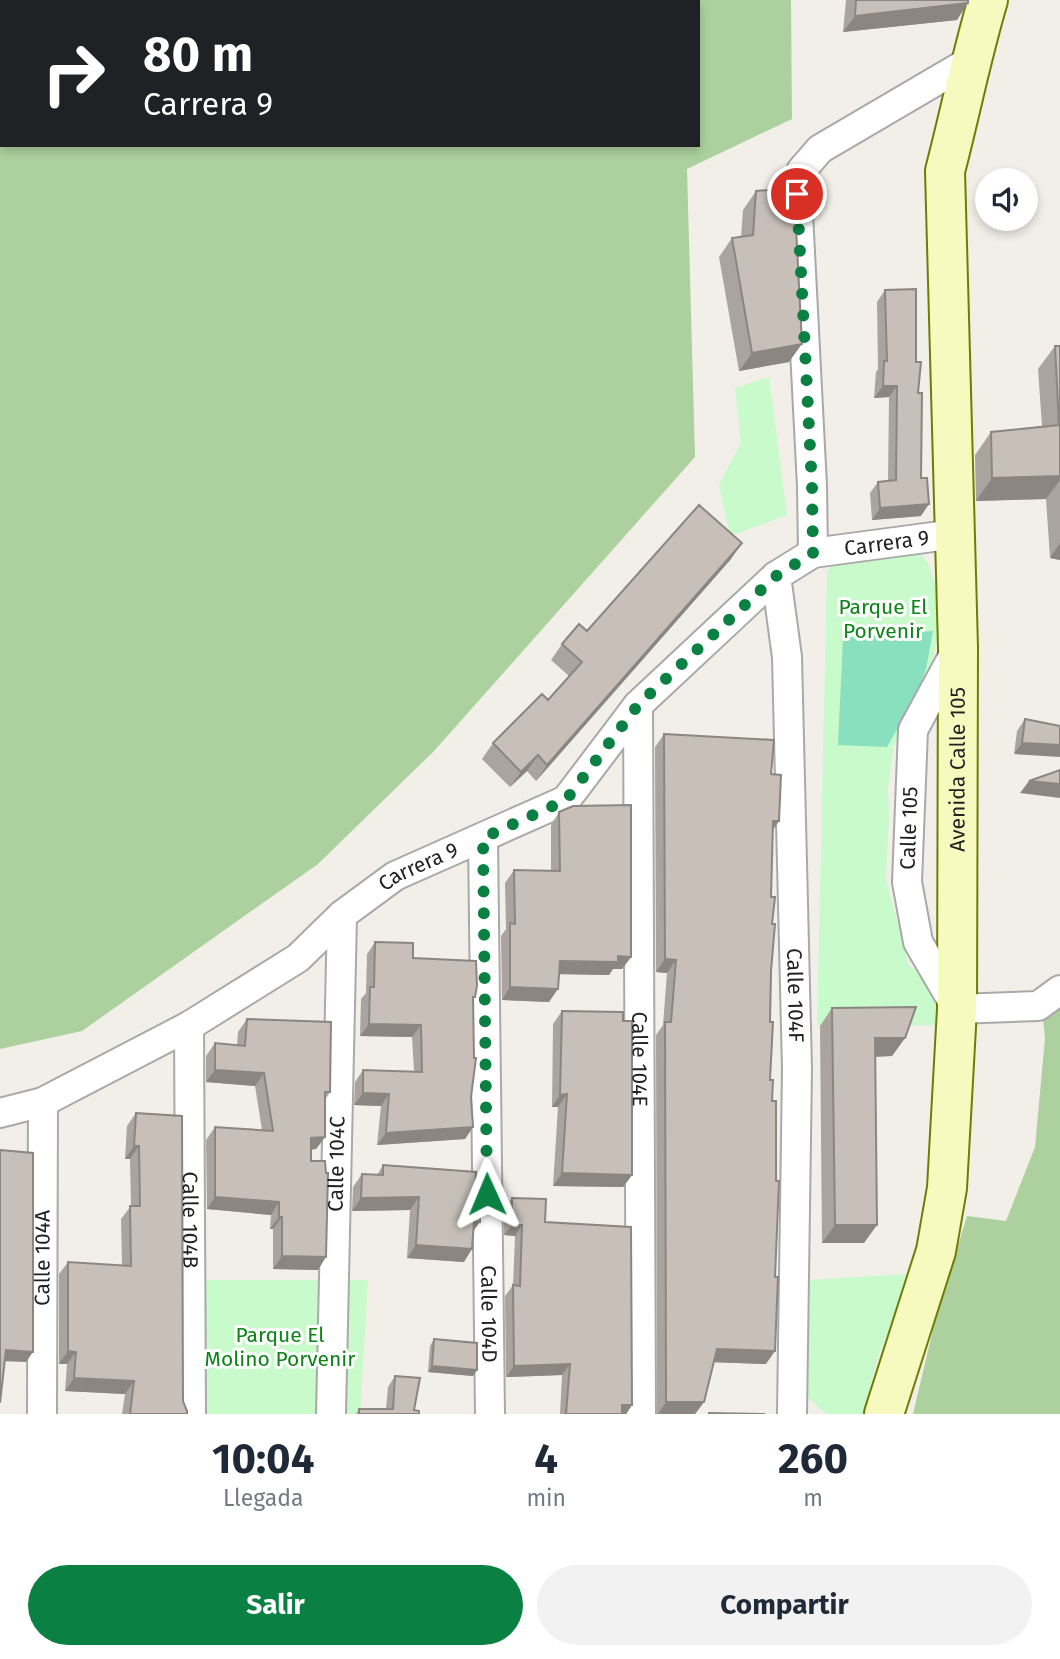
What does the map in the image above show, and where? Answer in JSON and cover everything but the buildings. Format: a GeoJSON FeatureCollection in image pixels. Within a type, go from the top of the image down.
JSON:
{"type":"FeatureCollection","features":[{"type":"Feature","properties":{"kind":"main road","name":"Avenida Calle 105"},"geometry":{"type":"LineString","coordinates":[[884,1414],[938,1239],[947,1188],[957,1009],[958,648],[945,171],[960,116],[970,61],[988,0]]}},
{"type":"Feature","properties":{"kind":"street"},"geometry":{"type":"LineString","coordinates":[[813,553],[797,194],[801,171],[820,149],[970,61]]}},
{"type":"Feature","properties":{"kind":"street","name":"Carrera 9"},"geometry":{"type":"LineString","coordinates":[[0,1113],[43,1102],[189,1026],[298,958],[342,915],[395,876],[566,800],[638,705],[776,576],[813,553],[955,534]]}},
{"type":"Feature","properties":{"kind":"street","name":"Calle 104F"},"geometry":{"type":"LineString","coordinates":[[776,576],[787,657],[797,1069],[792,1414]]}},
{"type":"Feature","properties":{"kind":"street","name":"Calle 105"},"geometry":{"type":"LineString","coordinates":[[957,1009],[918,942],[907,882],[913,730],[958,648]]}},
{"type":"Feature","properties":{"kind":"street","name":"Calle 104E"},"geometry":{"type":"LineString","coordinates":[[638,705],[641,1414]]}},
{"type":"Feature","properties":{"kind":"street","name":"Calle 104D"},"geometry":{"type":"LineString","coordinates":[[483,838],[490,1414]]}},
{"type":"Feature","properties":{"kind":"street","name":"Calle 104C"},"geometry":{"type":"LineString","coordinates":[[331,1414],[342,915]]}},
{"type":"Feature","properties":{"kind":"street"},"geometry":{"type":"LineString","coordinates":[[957,1009],[1038,1006],[1060,990]]}},
{"type":"Feature","properties":{"kind":"street","name":"Calle 104B"},"geometry":{"type":"LineString","coordinates":[[189,1026],[191,1414]]}},
{"type":"Feature","properties":{"kind":"street","name":"Calle 104A"},"geometry":{"type":"LineString","coordinates":[[43,1102],[43,1414]]}},
{"type":"Feature","properties":{"kind":"green space"},"geometry":{"type":"Polygon","coordinates":[[[700,0],[791,0],[792,119],[687,169],[695,457],[434,751],[318,864],[82,1031],[0,1049],[0,147],[700,147],[700,0]]]}},
{"type":"Feature","properties":{"kind":"green space"},"geometry":{"type":"Polygon","coordinates":[[[769,377],[787,515],[730,536],[719,485],[741,443],[735,388],[769,377]]]}},
{"type":"Feature","properties":{"kind":"green space","name":"Parque El Porvenir"},"geometry":{"type":"Polygon","coordinates":[[[919,552],[929,565],[936,587],[940,606],[938,634],[931,669],[921,697],[894,746],[888,787],[886,880],[909,966],[925,975],[950,1025],[817,1026],[827,572],[837,557],[919,552]]]}},
{"type":"Feature","properties":{"kind":"green space"},"geometry":{"type":"Polygon","coordinates":[[[933,631],[926,669],[917,694],[887,747],[838,745],[843,638],[933,631]]]}},
{"type":"Feature","properties":{"kind":"green space"},"geometry":{"type":"Polygon","coordinates":[[[1060,995],[1060,1414],[913,1414],[935,1321],[967,1216],[1006,1221],[1035,1147],[1045,1038],[1042,1010],[1060,995]]]}},
{"type":"Feature","properties":{"kind":"green space"},"geometry":{"type":"Polygon","coordinates":[[[906,1274],[897,1308],[878,1357],[863,1414],[826,1414],[805,1395],[810,1280],[906,1274]]]}},
{"type":"Feature","properties":{"kind":"green space","name":"Parque El Molino Porvenir"},"geometry":{"type":"Polygon","coordinates":[[[194,1280],[368,1280],[360,1414],[193,1414],[194,1280]]]}},
{"type":"Feature","properties":{"kind":"route"},"geometry":{"type":"LineString","coordinates":[[487,1194],[483,838],[566,800],[638,705],[776,576],[813,553],[797,194]]}}]}
